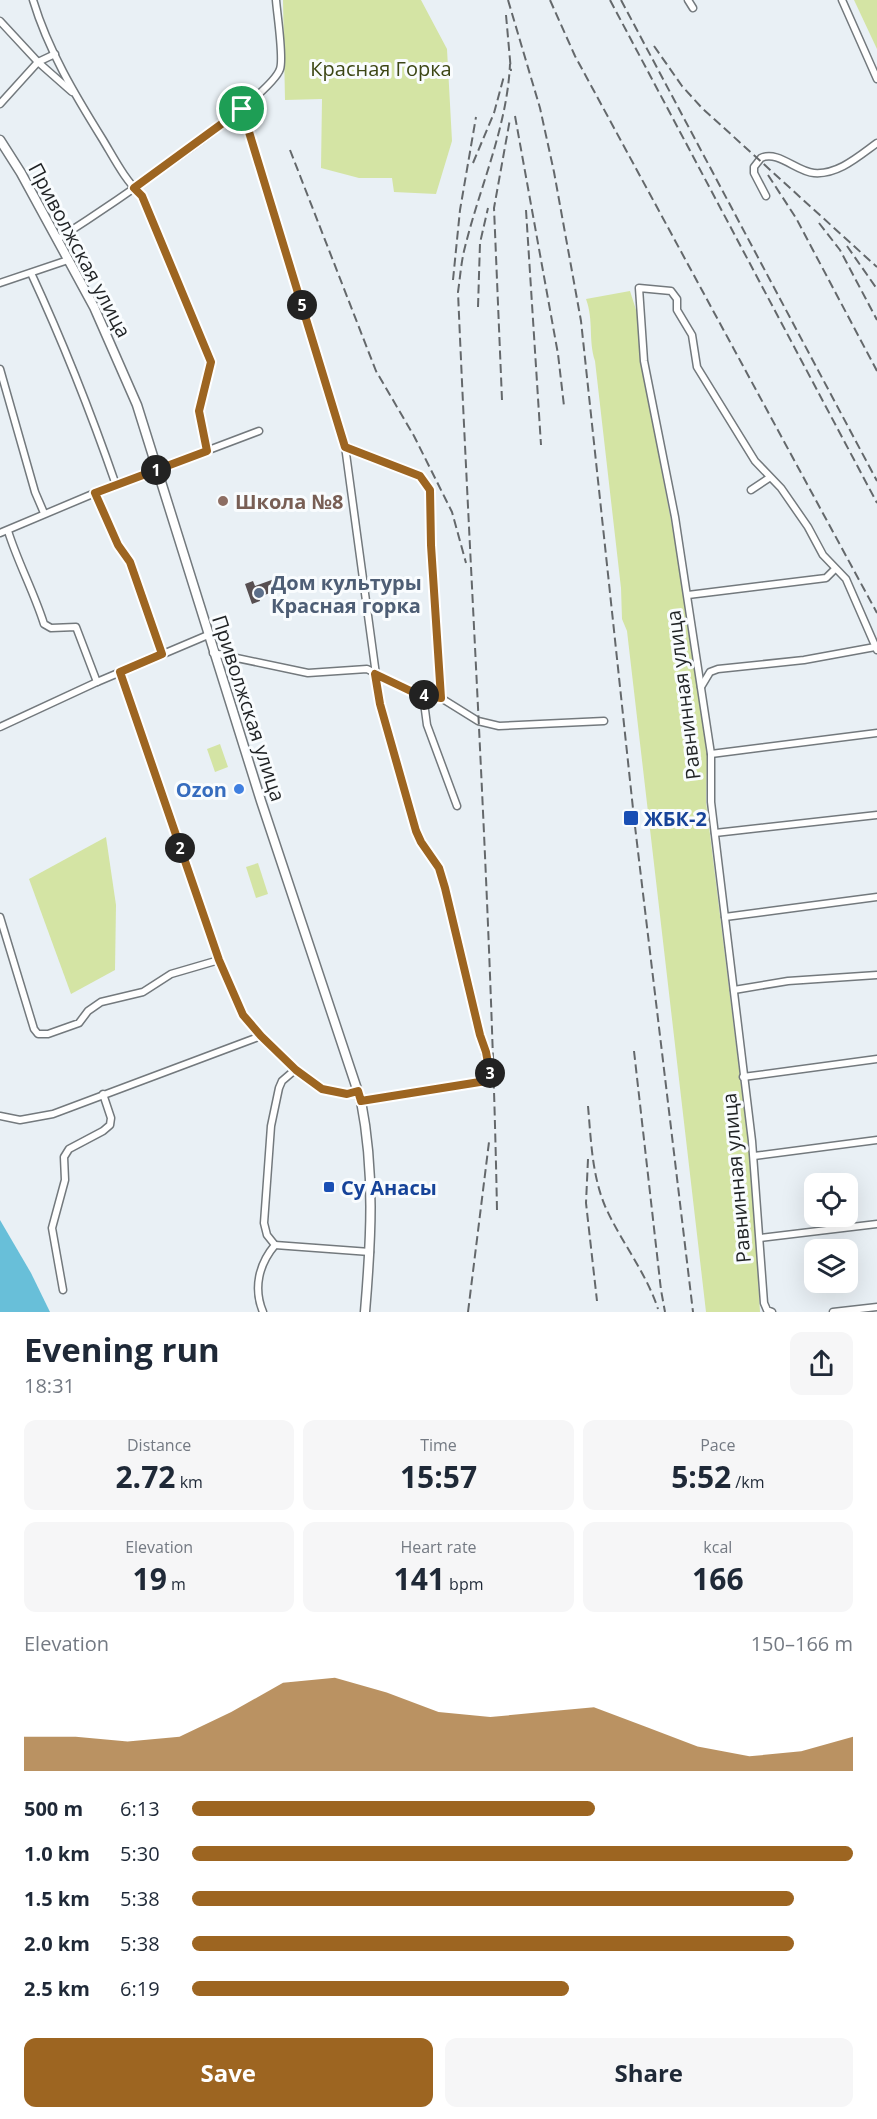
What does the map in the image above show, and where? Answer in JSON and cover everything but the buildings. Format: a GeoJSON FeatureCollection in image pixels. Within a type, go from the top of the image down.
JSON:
{"type":"FeatureCollection","features":[{"type":"Feature","properties":{"kind":"main road","name":"Приволжская улица"},"geometry":{"type":"LineString","coordinates":[[0,140],[58,239],[118,357],[137,405],[213,652],[358,1091],[371,1166],[370,1252],[365,1312]]}},
{"type":"Feature","properties":{"kind":"street"},"geometry":{"type":"LineString","coordinates":[[33,0],[55,54],[75,94],[134,188],[142,196],[211,362],[199,411],[207,451]]}},
{"type":"Feature","properties":{"kind":"street"},"geometry":{"type":"LineString","coordinates":[[58,239],[134,188],[242,109],[273,81],[281,68],[276,0]]}},
{"type":"Feature","properties":{"kind":"street"},"geometry":{"type":"LineString","coordinates":[[688,0],[693,8]]}},
{"type":"Feature","properties":{"kind":"street"},"geometry":{"type":"LineString","coordinates":[[842,0],[877,79]]}},
{"type":"Feature","properties":{"kind":"street"},"geometry":{"type":"LineString","coordinates":[[0,21],[38,62],[75,94]]}},
{"type":"Feature","properties":{"kind":"street"},"geometry":{"type":"LineString","coordinates":[[0,104],[38,62],[55,54]]}},
{"type":"Feature","properties":{"kind":"street"},"geometry":{"type":"LineString","coordinates":[[242,109],[345,447],[380,704],[416,831],[439,868],[445,888],[490,1074],[486,1081],[361,1101]]}},
{"type":"Feature","properties":{"kind":"street"},"geometry":{"type":"LineString","coordinates":[[766,196],[754,173],[754,167],[761,158],[771,156],[802,171],[826,172],[853,161],[877,142]]}},
{"type":"Feature","properties":{"kind":"street"},"geometry":{"type":"LineString","coordinates":[[0,283],[68,260]]}},
{"type":"Feature","properties":{"kind":"street"},"geometry":{"type":"LineString","coordinates":[[31,273],[89,406],[116,485]]}},
{"type":"Feature","properties":{"kind":"street","name":"Равнинная улица"},"geometry":{"type":"LineString","coordinates":[[769,478],[755,461],[697,367],[692,336],[677,310],[674,294],[671,291],[639,288],[644,361],[688,595],[711,754],[711,802],[754,1156],[764,1303],[767,1310],[772,1312]]}},
{"type":"Feature","properties":{"kind":"street"},"geometry":{"type":"LineString","coordinates":[[0,369],[35,492],[44,513]]}},
{"type":"Feature","properties":{"kind":"street"},"geometry":{"type":"LineString","coordinates":[[0,533],[44,513],[259,431]]}},
{"type":"Feature","properties":{"kind":"street"},"geometry":{"type":"LineString","coordinates":[[345,447],[420,476],[430,490],[431,545],[441,698]]}},
{"type":"Feature","properties":{"kind":"street"},"geometry":{"type":"LineString","coordinates":[[701,687],[710,672],[718,669],[804,660],[876,649],[853,590],[846,579],[823,555],[808,526],[781,489],[769,478],[751,490]]}},
{"type":"Feature","properties":{"kind":"street"},"geometry":{"type":"LineString","coordinates":[[95,493],[118,545],[130,562],[162,654]]}},
{"type":"Feature","properties":{"kind":"street"},"geometry":{"type":"LineString","coordinates":[[8,531],[18,562],[36,598],[44,624],[51,628],[76,627],[97,682]]}},
{"type":"Feature","properties":{"kind":"street"},"geometry":{"type":"LineString","coordinates":[[688,595],[826,578],[835,569]]}},
{"type":"Feature","properties":{"kind":"street"},"geometry":{"type":"LineString","coordinates":[[0,727],[97,682],[208,635]]}},
{"type":"Feature","properties":{"kind":"street"},"geometry":{"type":"LineString","coordinates":[[213,652],[308,673],[367,669],[423,695],[441,698],[477,721],[499,726],[604,721]]}},
{"type":"Feature","properties":{"kind":"street"},"geometry":{"type":"LineString","coordinates":[[120,672],[219,960],[243,1015],[296,1070],[322,1089],[347,1094],[358,1091]]}},
{"type":"Feature","properties":{"kind":"street"},"geometry":{"type":"LineString","coordinates":[[423,695],[427,725],[457,807]]}},
{"type":"Feature","properties":{"kind":"street"},"geometry":{"type":"LineString","coordinates":[[711,754],[877,732]]}},
{"type":"Feature","properties":{"kind":"street"},"geometry":{"type":"LineString","coordinates":[[715,833],[877,815]]}},
{"type":"Feature","properties":{"kind":"street"},"geometry":{"type":"LineString","coordinates":[[725,917],[877,897]]}},
{"type":"Feature","properties":{"kind":"street"},"geometry":{"type":"LineString","coordinates":[[0,917],[34,1029],[38,1034],[48,1034],[78,1023],[88,1011],[101,1002],[143,992],[171,974],[219,960]]}},
{"type":"Feature","properties":{"kind":"street"},"geometry":{"type":"LineString","coordinates":[[734,990],[788,981],[877,975]]}},
{"type":"Feature","properties":{"kind":"street"},"geometry":{"type":"LineString","coordinates":[[0,1116],[20,1120],[53,1114],[261,1036]]}},
{"type":"Feature","properties":{"kind":"street"},"geometry":{"type":"LineString","coordinates":[[743,1077],[877,1059]]}},
{"type":"Feature","properties":{"kind":"street"},"geometry":{"type":"LineString","coordinates":[[296,1070],[282,1081],[272,1126],[264,1223],[267,1235],[276,1245],[370,1252]]}},
{"type":"Feature","properties":{"kind":"street"},"geometry":{"type":"LineString","coordinates":[[63,1290],[52,1228],[64,1180],[64,1156],[69,1149],[110,1125],[111,1118],[103,1094]]}},
{"type":"Feature","properties":{"kind":"street"},"geometry":{"type":"LineString","coordinates":[[754,1156],[877,1140]]}},
{"type":"Feature","properties":{"kind":"street"},"geometry":{"type":"LineString","coordinates":[[760,1238],[877,1224]]}},
{"type":"Feature","properties":{"kind":"street"},"geometry":{"type":"LineString","coordinates":[[263,1312],[257,1282],[268,1254],[276,1245]]}},
{"type":"Feature","properties":{"kind":"street"},"geometry":{"type":"LineString","coordinates":[[833,1312],[877,1307]]}},
{"type":"Feature","properties":{"kind":"green space","name":"Красная Горка"},"geometry":{"type":"Polygon","coordinates":[[[283,0],[421,0],[447,49],[452,141],[436,194],[394,192],[392,178],[359,178],[321,168],[322,99],[285,100],[283,0]]]}},
{"type":"Feature","properties":{"kind":"green space"},"geometry":{"type":"Polygon","coordinates":[[[854,0],[877,0],[877,49],[854,0]]]}},
{"type":"Feature","properties":{"kind":"green space"},"geometry":{"type":"Polygon","coordinates":[[[630,291],[637,313],[641,361],[676,547],[707,754],[706,802],[752,1174],[760,1312],[706,1312],[627,631],[622,619],[621,588],[590,315],[586,299],[630,291]]]}},
{"type":"Feature","properties":{"kind":"green space"},"geometry":{"type":"Polygon","coordinates":[[[220,744],[228,767],[215,772],[207,749],[220,744]]]}},
{"type":"Feature","properties":{"kind":"green space"},"geometry":{"type":"Polygon","coordinates":[[[106,837],[116,905],[115,970],[71,994],[29,879],[106,837]]]}},
{"type":"Feature","properties":{"kind":"green space"},"geometry":{"type":"Polygon","coordinates":[[[258,863],[268,894],[256,898],[246,867],[258,863]]]}},
{"type":"Feature","properties":{"kind":"water"},"geometry":{"type":"Polygon","coordinates":[[[0,1220],[31,1273],[50,1312],[0,1312],[0,1220]]]}},
{"type":"Feature","properties":{"kind":"railway"},"geometry":{"type":"LineString","coordinates":[[508,0],[540,108],[581,321],[634,818],[693,1312]]}},
{"type":"Feature","properties":{"kind":"railway"},"geometry":{"type":"LineString","coordinates":[[550,0],[575,56],[877,613]]}},
{"type":"Feature","properties":{"kind":"railway"},"geometry":{"type":"LineString","coordinates":[[610,0],[877,503]]}},
{"type":"Feature","properties":{"kind":"railway"},"geometry":{"type":"LineString","coordinates":[[621,0],[877,481]]}},
{"type":"Feature","properties":{"kind":"railway"},"geometry":{"type":"LineString","coordinates":[[506,15],[511,71]]}},
{"type":"Feature","properties":{"kind":"railway"},"geometry":{"type":"LineString","coordinates":[[654,46],[682,86],[702,108],[877,267]]}},
{"type":"Feature","properties":{"kind":"railway"},"geometry":{"type":"LineString","coordinates":[[497,1210],[485,866],[458,292],[464,251],[504,112],[510,64]]}},
{"type":"Feature","properties":{"kind":"railway"},"geometry":{"type":"LineString","coordinates":[[473,163],[494,113],[504,76]]}},
{"type":"Feature","properties":{"kind":"railway"},"geometry":{"type":"LineString","coordinates":[[515,116],[558,354],[564,406]]}},
{"type":"Feature","properties":{"kind":"railway"},"geometry":{"type":"LineString","coordinates":[[453,280],[460,210],[476,117]]}},
{"type":"Feature","properties":{"kind":"railway"},"geometry":{"type":"LineString","coordinates":[[502,400],[494,208],[510,119]]}},
{"type":"Feature","properties":{"kind":"railway"},"geometry":{"type":"LineString","coordinates":[[290,150],[376,371],[414,436],[452,512],[466,563]]}},
{"type":"Feature","properties":{"kind":"railway"},"geometry":{"type":"LineString","coordinates":[[768,175],[796,218],[877,371]]}},
{"type":"Feature","properties":{"kind":"railway"},"geometry":{"type":"LineString","coordinates":[[478,307],[480,243],[488,208]]}},
{"type":"Feature","properties":{"kind":"railway"},"geometry":{"type":"LineString","coordinates":[[526,210],[541,445]]}},
{"type":"Feature","properties":{"kind":"railway"},"geometry":{"type":"LineString","coordinates":[[819,223],[840,250],[877,320]]}},
{"type":"Feature","properties":{"kind":"railway"},"geometry":{"type":"LineString","coordinates":[[847,246],[877,289]]}},
{"type":"Feature","properties":{"kind":"railway"},"geometry":{"type":"LineString","coordinates":[[634,1051],[665,1312]]}},
{"type":"Feature","properties":{"kind":"railway"},"geometry":{"type":"LineString","coordinates":[[588,1106],[597,1182],[605,1206],[647,1282],[658,1309]]}},
{"type":"Feature","properties":{"kind":"railway"},"geometry":{"type":"LineString","coordinates":[[468,1312],[489,1142]]}},
{"type":"Feature","properties":{"kind":"railway"},"geometry":{"type":"LineString","coordinates":[[588,1159],[586,1203],[597,1301]]}},
{"type":"Feature","properties":{"kind":"place","name":"Школа №8"},"geometry":{"type":"Point","coordinates":[223,501]}},
{"type":"Feature","properties":{"kind":"place","name":"Дом культуры Красная горка"},"geometry":{"type":"Point","coordinates":[259,593]}},
{"type":"Feature","properties":{"kind":"place","name":"Ozon"},"geometry":{"type":"Point","coordinates":[239,789]}},
{"type":"Feature","properties":{"kind":"place","name":"ЖБК-2"},"geometry":{"type":"Point","coordinates":[631,818]}},
{"type":"Feature","properties":{"kind":"place","name":"Су Анасы"},"geometry":{"type":"Point","coordinates":[329,1187]}},
{"type":"Feature","properties":{"kind":"route"},"geometry":{"type":"LineString","coordinates":[[242,109],[345,447],[420,476],[430,490],[431,545],[441,698],[417,694],[375,674],[380,704],[416,831],[439,868],[445,888],[486,1052],[490,1074],[486,1081],[361,1101],[358,1091],[347,1094],[322,1089],[296,1070],[261,1036],[243,1015],[219,960],[120,672],[162,654],[130,562],[118,545],[95,493],[207,451],[199,411],[211,362],[142,196],[134,188],[242,109]]}}]}
